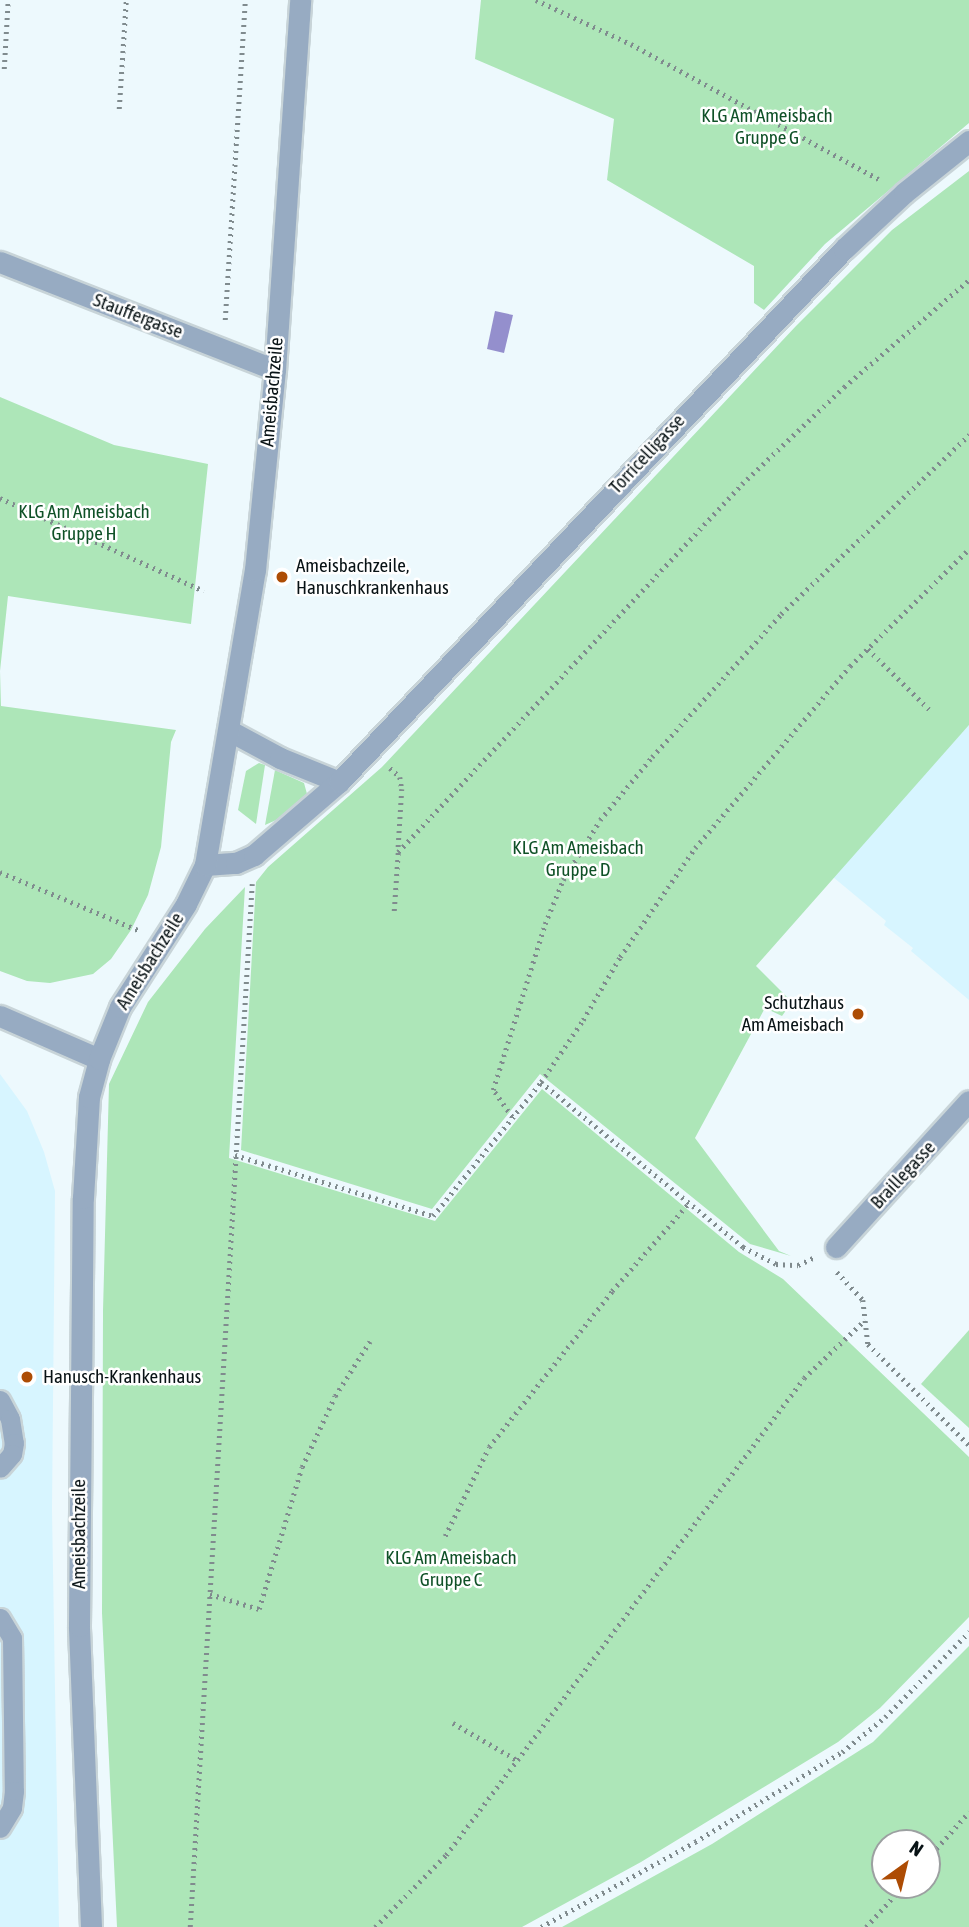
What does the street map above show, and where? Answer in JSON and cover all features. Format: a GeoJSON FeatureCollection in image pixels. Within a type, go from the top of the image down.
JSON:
{"type":"FeatureCollection","features":[{"type":"Feature","properties":{"kind":"street","name":"Ameisbachzeile"},"geometry":{"type":"LineString","coordinates":[[91,1927],[79,1626],[80,1338],[89,1097],[99,1059],[120,1007],[186,904],[205,865],[230,731],[255,570],[275,370],[300,0]]}},
{"type":"Feature","properties":{"kind":"street","name":"Torricelligasse"},"geometry":{"type":"LineString","coordinates":[[205,865],[236,863],[254,855],[339,782],[844,249],[904,193],[969,141]]}},
{"type":"Feature","properties":{"kind":"street","name":"Stauffergasse"},"geometry":{"type":"LineString","coordinates":[[0,262],[275,370]]}},
{"type":"Feature","properties":{"kind":"street"},"geometry":{"type":"LineString","coordinates":[[230,731],[280,758],[339,782]]}},
{"type":"Feature","properties":{"kind":"street"},"geometry":{"type":"LineString","coordinates":[[0,1016],[99,1059]]}},
{"type":"Feature","properties":{"kind":"street","name":"Braillegasse"},"geometry":{"type":"LineString","coordinates":[[836,1247],[969,1101]]}},
{"type":"Feature","properties":{"kind":"lane"},"geometry":{"type":"LineString","coordinates":[[0,1400],[10,1419],[13,1444],[12,1454],[0,1468]]}},
{"type":"Feature","properties":{"kind":"lane"},"geometry":{"type":"LineString","coordinates":[[0,1618],[12,1638],[14,1791],[12,1808],[0,1828]]}},
{"type":"Feature","properties":{"kind":"path"},"geometry":{"type":"LineString","coordinates":[[4,69],[8,0]]}},
{"type":"Feature","properties":{"kind":"path"},"geometry":{"type":"LineString","coordinates":[[119,109],[126,0]]}},
{"type":"Feature","properties":{"kind":"path"},"geometry":{"type":"LineString","coordinates":[[223,349],[245,0]]}},
{"type":"Feature","properties":{"kind":"path"},"geometry":{"type":"LineString","coordinates":[[536,0],[631,44],[904,193]]}},
{"type":"Feature","properties":{"kind":"path"},"geometry":{"type":"LineString","coordinates":[[398,852],[742,484],[844,387],[969,281]]}},
{"type":"Feature","properties":{"kind":"path"},"geometry":{"type":"LineString","coordinates":[[512,1117],[494,1090],[545,924],[563,880],[600,820],[660,747],[781,614],[969,435]]}},
{"type":"Feature","properties":{"kind":"path"},"geometry":{"type":"LineString","coordinates":[[0,498],[204,591]]}},
{"type":"Feature","properties":{"kind":"path"},"geometry":{"type":"LineString","coordinates":[[235,1155],[433,1216],[541,1082],[620,957],[695,848],[858,655],[868,649],[969,550]]}},
{"type":"Feature","properties":{"kind":"path"},"geometry":{"type":"LineString","coordinates":[[868,649],[929,709]]}},
{"type":"Feature","properties":{"kind":"path"},"geometry":{"type":"LineString","coordinates":[[377,741],[382,761],[400,777],[401,828],[394,911]]}},
{"type":"Feature","properties":{"kind":"path"},"geometry":{"type":"LineString","coordinates":[[0,872],[140,931]]}},
{"type":"Feature","properties":{"kind":"path"},"geometry":{"type":"LineString","coordinates":[[190,1927],[253,879]]}},
{"type":"Feature","properties":{"kind":"path"},"geometry":{"type":"LineString","coordinates":[[541,1082],[743,1247],[776,1264],[798,1265],[836,1247]]}},
{"type":"Feature","properties":{"kind":"path"},"geometry":{"type":"LineString","coordinates":[[445,1536],[489,1447],[612,1291],[689,1203]]}},
{"type":"Feature","properties":{"kind":"path"},"geometry":{"type":"LineString","coordinates":[[836,1247],[830,1265],[863,1300],[868,1344],[969,1445]]}},
{"type":"Feature","properties":{"kind":"path"},"geometry":{"type":"LineString","coordinates":[[375,1927],[446,1855],[804,1378],[865,1320]]}},
{"type":"Feature","properties":{"kind":"path"},"geometry":{"type":"LineString","coordinates":[[209,1594],[259,1609],[302,1467],[335,1395],[370,1341]]}},
{"type":"Feature","properties":{"kind":"path"},"geometry":{"type":"LineString","coordinates":[[541,1927],[695,1842],[842,1752],[885,1717],[969,1632]]}},
{"type":"Feature","properties":{"kind":"path"},"geometry":{"type":"LineString","coordinates":[[453,1723],[517,1760]]}},
{"type":"Feature","properties":{"kind":"path"},"geometry":{"type":"LineString","coordinates":[[941,1843],[969,1812]]}},
{"type":"Feature","properties":{"kind":"path"},"geometry":{"type":"LineString","coordinates":[[866,1927],[891,1899]]}},
{"type":"Feature","properties":{"kind":"shaded area"},"geometry":{"type":"Polygon","coordinates":[[[495,311],[513,315],[504,353],[487,349],[495,311]]]}},
{"type":"Feature","properties":{"kind":"shaded area"},"geometry":{"type":"Polygon","coordinates":[[[969,725],[969,1000],[911,951],[913,948],[884,925],[886,921],[833,877],[969,725]]]}},
{"type":"Feature","properties":{"kind":"shaded area","name":"Hanusch-Krankenhaus"},"geometry":{"type":"Polygon","coordinates":[[[0,1074],[27,1111],[44,1152],[55,1191],[52,1510],[59,1927],[0,1927],[0,1074]]]}},
{"type":"Feature","properties":{"kind":"green space","name":"KLG Am Ameisbach Gruppe G"},"geometry":{"type":"Polygon","coordinates":[[[481,0],[969,0],[969,123],[825,244],[764,310],[754,303],[754,266],[607,180],[614,119],[475,59],[481,0]]]}},
{"type":"Feature","properties":{"kind":"green space","name":"KLG Am Ameisbach Gruppe D"},"geometry":{"type":"Polygon","coordinates":[[[969,171],[969,725],[756,966],[792,1002],[782,1016],[765,1008],[695,1138],[779,1251],[791,1256],[750,1244],[540,1074],[432,1209],[241,1150],[256,882],[268,867],[382,767],[796,326],[892,230],[969,171]]]}},
{"type":"Feature","properties":{"kind":"green space","name":"KLG Am Ameisbach Gruppe H"},"geometry":{"type":"Polygon","coordinates":[[[0,397],[114,445],[208,464],[191,624],[8,596],[0,671],[0,397]]]}},
{"type":"Feature","properties":{"kind":"green space"},"geometry":{"type":"Polygon","coordinates":[[[0,671],[1,706],[176,730],[171,742],[161,847],[148,895],[131,930],[111,959],[93,974],[50,983],[27,981],[0,971],[0,671]]]}},
{"type":"Feature","properties":{"kind":"green space"},"geometry":{"type":"Polygon","coordinates":[[[259,763],[265,765],[256,824],[238,810],[246,771],[259,763]]]}},
{"type":"Feature","properties":{"kind":"green space"},"geometry":{"type":"Polygon","coordinates":[[[275,770],[304,783],[307,794],[283,817],[265,825],[275,770]]]}},
{"type":"Feature","properties":{"kind":"green space","name":"KLG Am Ameisbach Gruppe C"},"geometry":{"type":"Polygon","coordinates":[[[245,887],[229,1158],[435,1221],[542,1089],[739,1252],[783,1279],[969,1457],[969,1617],[880,1708],[838,1742],[641,1862],[522,1927],[117,1927],[102,1613],[103,1311],[109,1084],[148,1002],[205,929],[245,887]]]}},
{"type":"Feature","properties":{"kind":"green space"},"geometry":{"type":"Polygon","coordinates":[[[969,1330],[969,1428],[921,1384],[969,1330]]]}},
{"type":"Feature","properties":{"kind":"green space"},"geometry":{"type":"Polygon","coordinates":[[[969,1646],[969,1927],[562,1927],[712,1844],[873,1742],[969,1646]]]}},
{"type":"Feature","properties":{"kind":"place","name":"Ameisbachzeile, Hanuschkrankenhaus"},"geometry":{"type":"Point","coordinates":[282,577]}},
{"type":"Feature","properties":{"kind":"place","name":"Schutzhaus Am Ameisbach"},"geometry":{"type":"Point","coordinates":[858,1014]}},
{"type":"Feature","properties":{"kind":"place","name":"Hanusch-Krankenhaus"},"geometry":{"type":"Point","coordinates":[27,1377]}}]}
